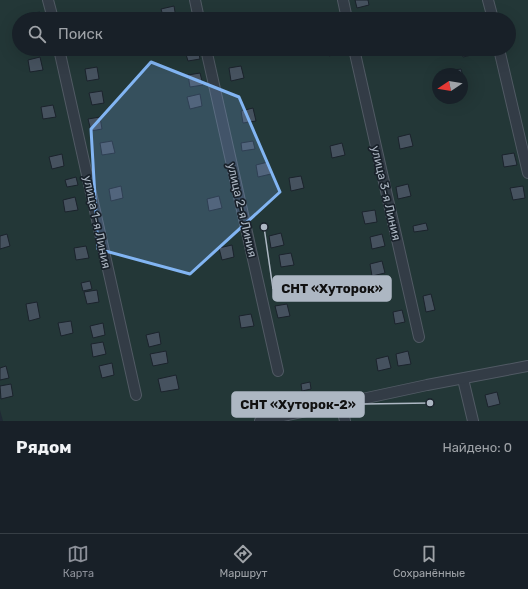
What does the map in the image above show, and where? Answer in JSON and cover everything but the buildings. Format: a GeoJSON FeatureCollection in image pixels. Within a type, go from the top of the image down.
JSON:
{"type":"FeatureCollection","features":[{"type":"Feature","properties":{"kind":"street"},"geometry":{"type":"LineString","coordinates":[[48,0],[51,12]]}},
{"type":"Feature","properties":{"kind":"street"},"geometry":{"type":"LineString","coordinates":[[195,0],[198,12]]}},
{"type":"Feature","properties":{"kind":"street"},"geometry":{"type":"LineString","coordinates":[[343,0],[346,12]]}},
{"type":"Feature","properties":{"kind":"street"},"geometry":{"type":"LineString","coordinates":[[488,0],[491,12]]}},
{"type":"Feature","properties":{"kind":"street","name":"улица 1-я Линия"},"geometry":{"type":"LineString","coordinates":[[61,56],[136,395]]}},
{"type":"Feature","properties":{"kind":"street","name":"улица 2-я Линия"},"geometry":{"type":"LineString","coordinates":[[208,56],[278,371]]}},
{"type":"Feature","properties":{"kind":"street","name":"улица 3-я Линия"},"geometry":{"type":"LineString","coordinates":[[356,56],[419,337]]}},
{"type":"Feature","properties":{"kind":"street"},"geometry":{"type":"LineString","coordinates":[[502,56],[528,173]]}},
{"type":"Feature","properties":{"kind":"street"},"geometry":{"type":"LineString","coordinates":[[260,421],[427,385],[528,366]]}},
{"type":"Feature","properties":{"kind":"street"},"geometry":{"type":"LineString","coordinates":[[463,379],[473,421]]}},
{"type":"Feature","properties":{"kind":"street"},"geometry":{"type":"LineString","coordinates":[[341,404],[345,421]]}},
{"type":"Feature","properties":{"kind":"highlighted area"},"geometry":{"type":"Polygon","coordinates":[[[151,62],[239,97],[280,192],[190,274],[98,249],[91,129],[151,62]]]}},
{"type":"Feature","properties":{"kind":"green space"},"geometry":{"type":"Polygon","coordinates":[[[0,0],[528,0],[528,421],[3,421],[0,410],[0,0]]]}},
{"type":"Feature","properties":{"kind":"place","name":"СНТ «Хуторок»"},"geometry":{"type":"Point","coordinates":[264,227]}},
{"type":"Feature","properties":{"kind":"place","name":"СНТ «Хуторок-2»"},"geometry":{"type":"Point","coordinates":[430,403]}}]}
